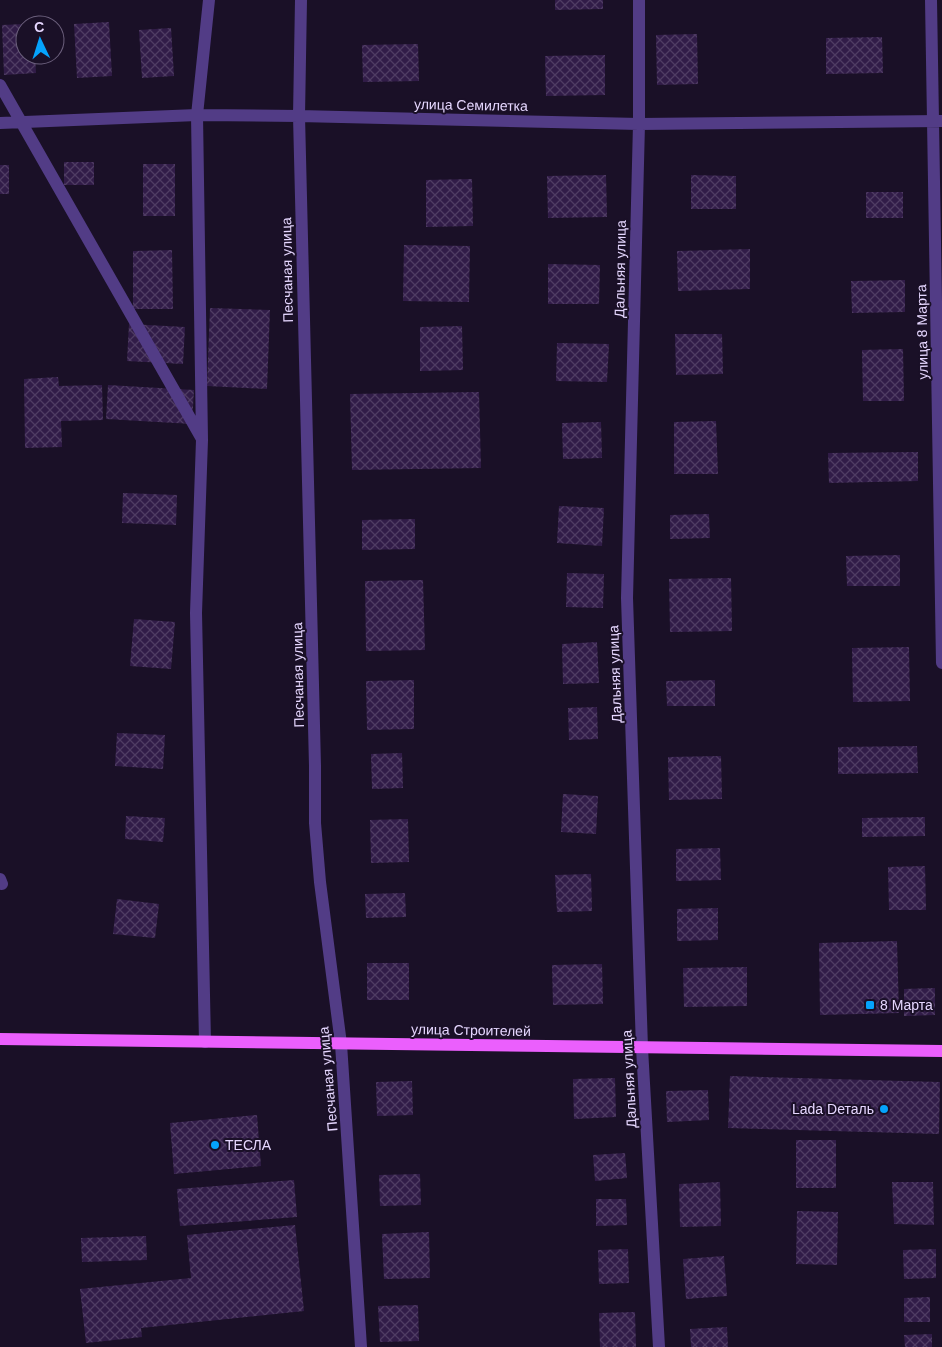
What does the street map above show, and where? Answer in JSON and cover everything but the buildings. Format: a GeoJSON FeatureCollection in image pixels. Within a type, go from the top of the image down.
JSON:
{"type":"FeatureCollection","features":[{"type":"Feature","properties":{"kind":"main road","name":"улица Строителей"},"geometry":{"type":"LineString","coordinates":[[0,1039],[942,1051]]}},
{"type":"Feature","properties":{"kind":"street"},"geometry":{"type":"LineString","coordinates":[[205,1042],[196,613],[202,440],[197,115],[209,0]]}},
{"type":"Feature","properties":{"kind":"street","name":"Песчаная улица"},"geometry":{"type":"LineString","coordinates":[[301,0],[299,116],[315,766],[314,823],[341,1044],[361,1347]]}},
{"type":"Feature","properties":{"kind":"street","name":"Дальняя улица"},"geometry":{"type":"LineString","coordinates":[[638,0],[639,124],[627,598],[642,1048],[658,1347]]}},
{"type":"Feature","properties":{"kind":"street","name":"улица 8 Марта"},"geometry":{"type":"LineString","coordinates":[[931,0],[938,121],[942,663]]}},
{"type":"Feature","properties":{"kind":"street"},"geometry":{"type":"LineString","coordinates":[[0,85],[202,440]]}},
{"type":"Feature","properties":{"kind":"street","name":"улица Семилетка"},"geometry":{"type":"LineString","coordinates":[[0,123],[197,115],[639,124],[938,121]]}},
{"type":"Feature","properties":{"kind":"place","name":"8 Марта"},"geometry":{"type":"Point","coordinates":[870,1005]}},
{"type":"Feature","properties":{"kind":"place","name":"Lada Dеталь"},"geometry":{"type":"Point","coordinates":[884,1109]}},
{"type":"Feature","properties":{"kind":"place","name":"ТЕСЛА"},"geometry":{"type":"Point","coordinates":[215,1145]}}]}
